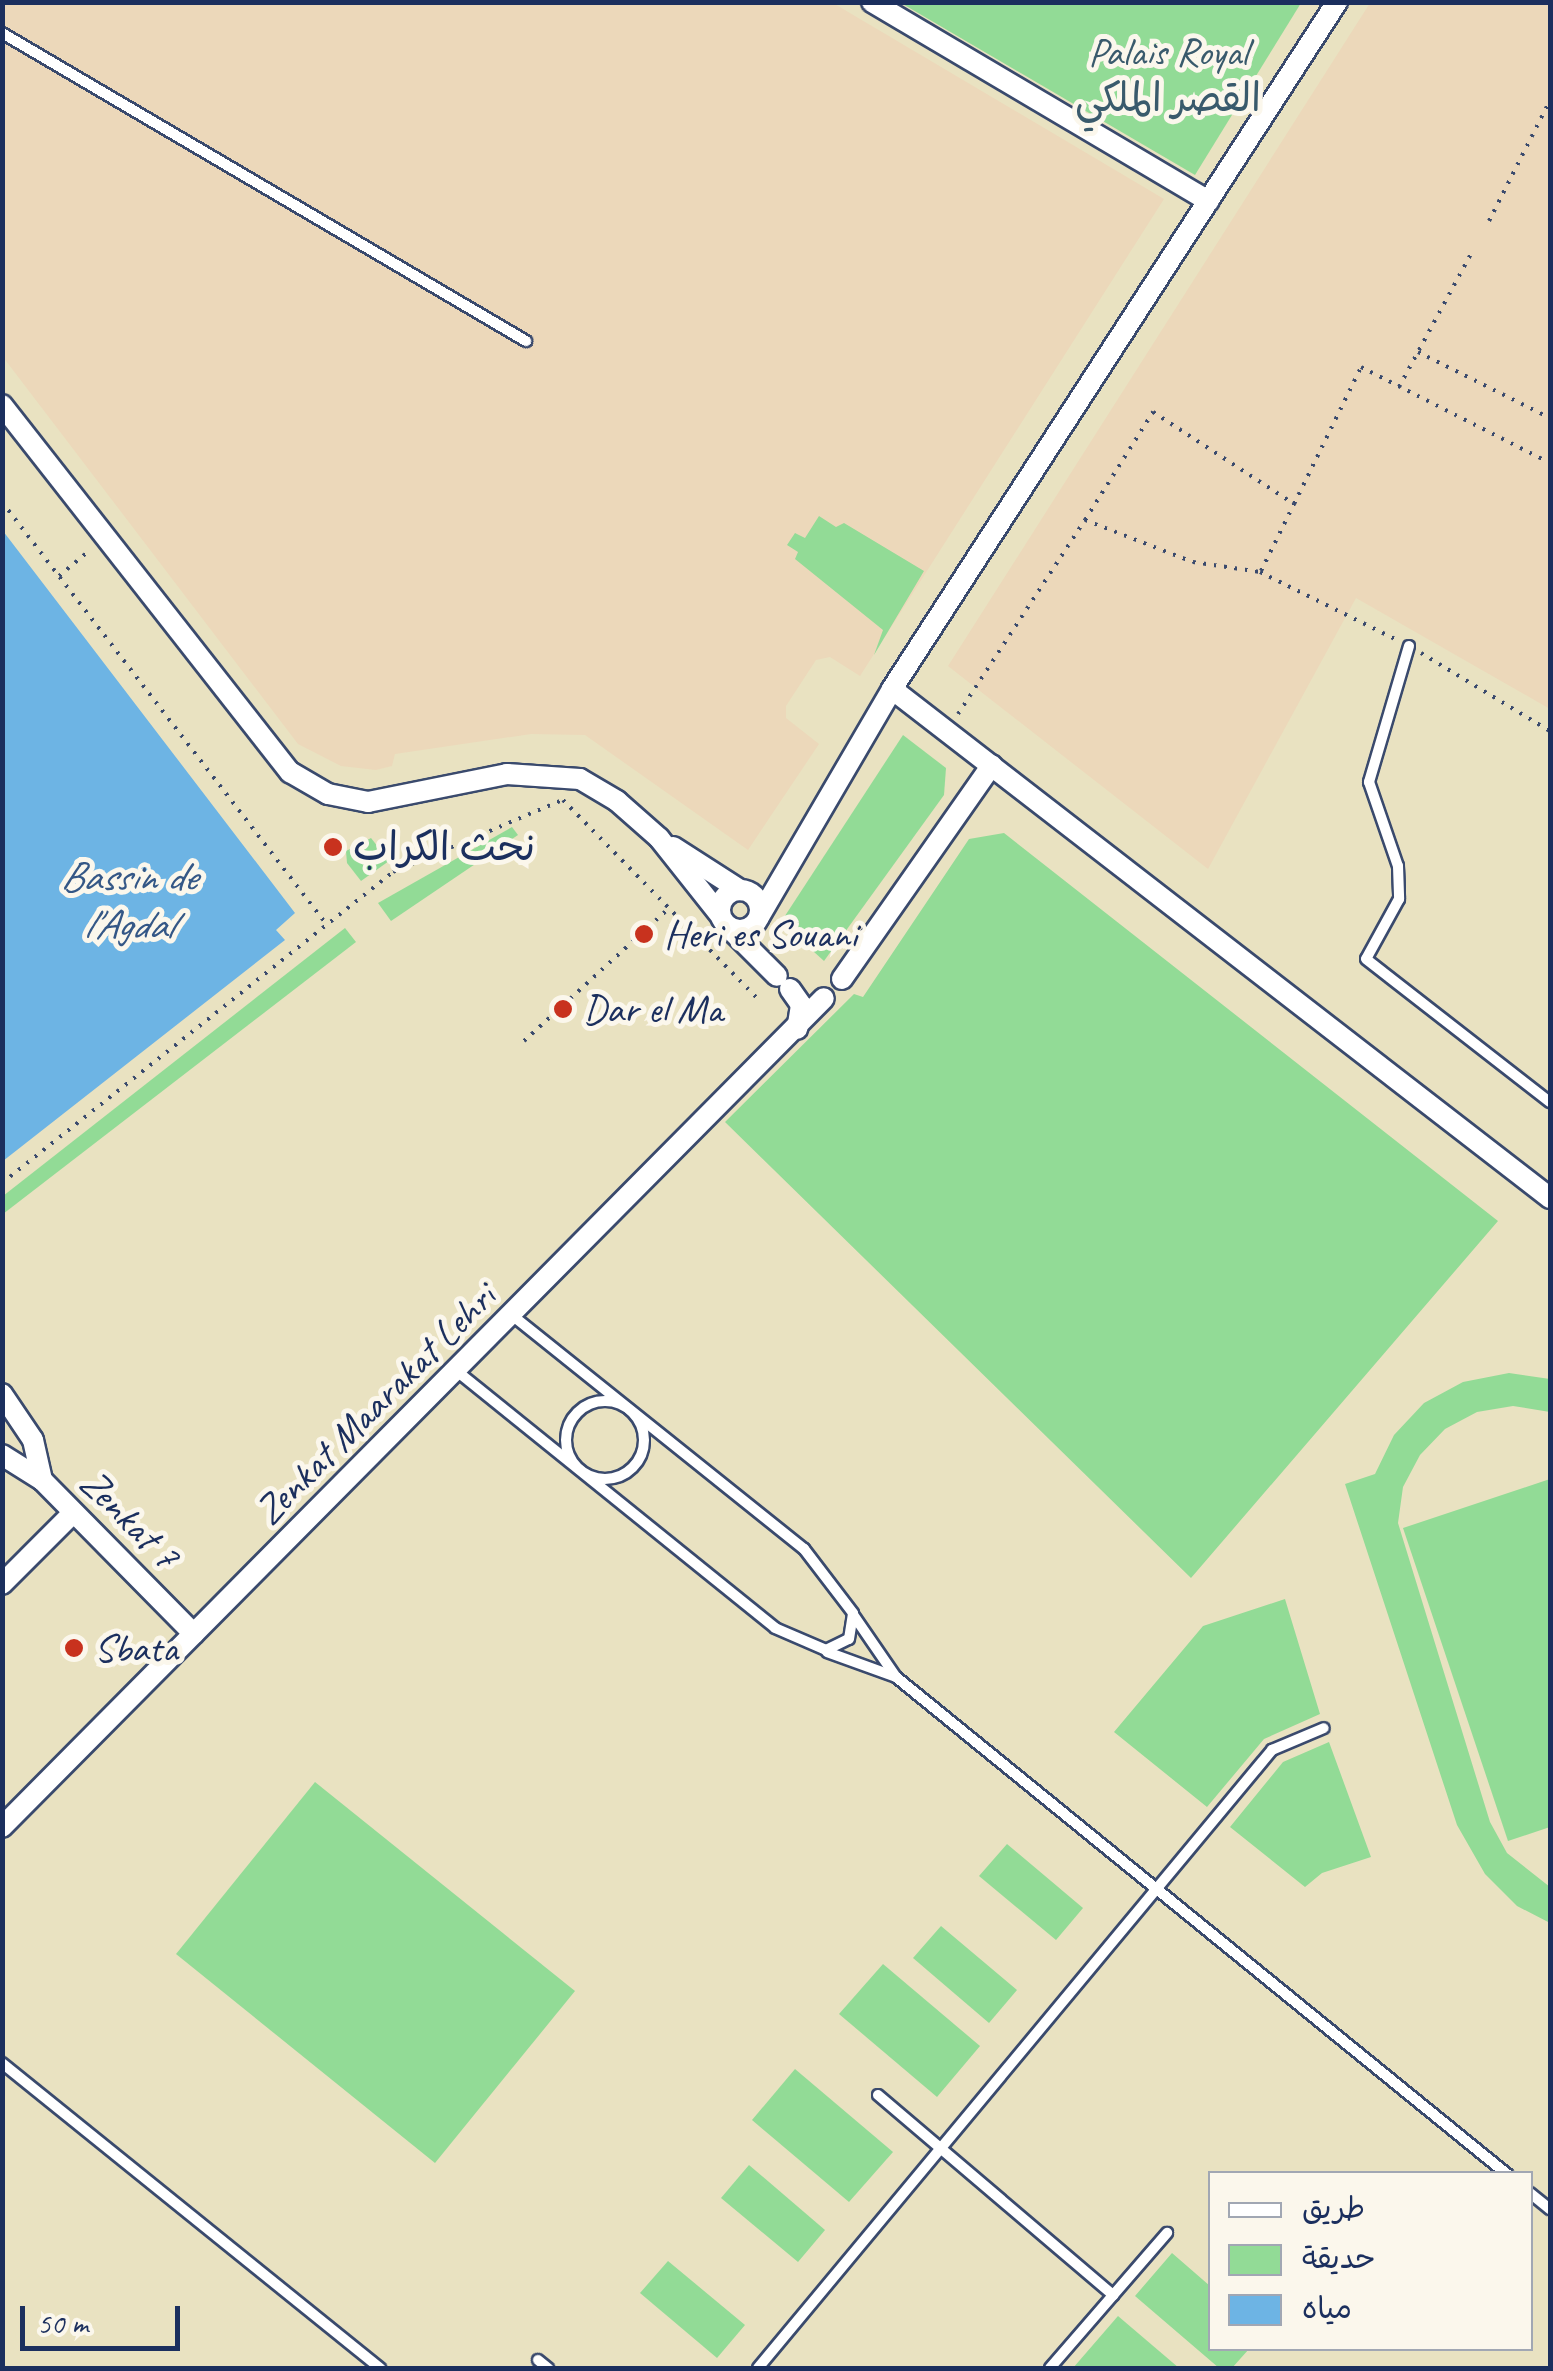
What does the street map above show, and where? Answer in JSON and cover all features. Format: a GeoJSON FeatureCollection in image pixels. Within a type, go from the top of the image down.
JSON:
{"type":"FeatureCollection","features":[{"type":"Feature","properties":{"kind":"street"},"geometry":{"type":"LineString","coordinates":[[872,2],[1210,201]]}},
{"type":"Feature","properties":{"kind":"street"},"geometry":{"type":"LineString","coordinates":[[723,920],[745,930],[759,917],[787,860],[892,689],[1336,2]]}},
{"type":"Feature","properties":{"kind":"street"},"geometry":{"type":"LineString","coordinates":[[2,404],[276,758],[308,784],[368,802],[507,774],[558,774],[598,788],[659,838],[756,898],[759,917]]}},
{"type":"Feature","properties":{"kind":"street"},"geometry":{"type":"LineString","coordinates":[[892,689],[1550,1198]]}},
{"type":"Feature","properties":{"kind":"street"},"geometry":{"type":"LineString","coordinates":[[842,979],[992,765]]}},
{"type":"Feature","properties":{"kind":"street"},"geometry":{"type":"LineString","coordinates":[[659,838],[723,920],[801,1005],[796,1030]]}},
{"type":"Feature","properties":{"kind":"street"},"geometry":{"type":"LineString","coordinates":[[723,920],[724,898],[787,860]]}},
{"type":"Feature","properties":{"kind":"street","name":"Zenkat Maarakat Lehri"},"geometry":{"type":"LineString","coordinates":[[2,1827],[514,1316],[824,998]]}},
{"type":"Feature","properties":{"kind":"street","name":"Zenkat 7"},"geometry":{"type":"LineString","coordinates":[[2,1394],[33,1440],[42,1480],[194,1634]]}},
{"type":"Feature","properties":{"kind":"street"},"geometry":{"type":"LineString","coordinates":[[2,1455],[42,1480]]}},
{"type":"Feature","properties":{"kind":"street"},"geometry":{"type":"LineString","coordinates":[[2,1584],[73,1512]]}},
{"type":"Feature","properties":{"kind":"lane"},"geometry":{"type":"LineString","coordinates":[[2,33],[526,342]]}},
{"type":"Feature","properties":{"kind":"lane"},"geometry":{"type":"LineString","coordinates":[[1408,646],[1370,782],[1398,866],[1399,899],[1366,959],[1550,1102]]}},
{"type":"Feature","properties":{"kind":"lane"},"geometry":{"type":"LineString","coordinates":[[514,1316],[804,1549],[896,1677],[1503,2171]]}},
{"type":"Feature","properties":{"kind":"lane"},"geometry":{"type":"LineString","coordinates":[[458,1372],[775,1628],[816,1648],[896,1677]]}},
{"type":"Feature","properties":{"kind":"lane"},"geometry":{"type":"LineString","coordinates":[[607,1401],[630,1410],[644,1432],[640,1459],[606,1479],[581,1470],[566,1438],[574,1416],[607,1401]]}},
{"type":"Feature","properties":{"kind":"lane"},"geometry":{"type":"LineString","coordinates":[[816,1648],[835,1649],[849,1639],[853,1613]]}},
{"type":"Feature","properties":{"kind":"lane"},"geometry":{"type":"LineString","coordinates":[[758,2368],[1272,1750],[1324,1728]]}},
{"type":"Feature","properties":{"kind":"lane"},"geometry":{"type":"LineString","coordinates":[[2,2064],[380,2368]]}},
{"type":"Feature","properties":{"kind":"lane"},"geometry":{"type":"LineString","coordinates":[[878,2095],[1114,2295]]}},
{"type":"Feature","properties":{"kind":"lane"},"geometry":{"type":"LineString","coordinates":[[1050,2368],[1167,2233]]}},
{"type":"Feature","properties":{"kind":"lane"},"geometry":{"type":"LineString","coordinates":[[538,2360],[548,2368]]}},
{"type":"Feature","properties":{"kind":"path"},"geometry":{"type":"LineString","coordinates":[[1489,221],[1550,100]]}},
{"type":"Feature","properties":{"kind":"path"},"geometry":{"type":"LineString","coordinates":[[1399,387],[1474,250]]}},
{"type":"Feature","properties":{"kind":"path"},"geometry":{"type":"LineString","coordinates":[[1418,352],[1550,418]]}},
{"type":"Feature","properties":{"kind":"path"},"geometry":{"type":"LineString","coordinates":[[1260,572],[1361,367],[1550,463]]}},
{"type":"Feature","properties":{"kind":"path"},"geometry":{"type":"LineString","coordinates":[[948,730],[1153,412],[1294,504]]}},
{"type":"Feature","properties":{"kind":"path"},"geometry":{"type":"LineString","coordinates":[[2,502],[327,925]]}},
{"type":"Feature","properties":{"kind":"path"},"geometry":{"type":"LineString","coordinates":[[1084,520],[1193,562],[1260,572],[1408,646],[1550,731]]}},
{"type":"Feature","properties":{"kind":"path"},"geometry":{"type":"LineString","coordinates":[[59,576],[104,538]]}},
{"type":"Feature","properties":{"kind":"path"},"geometry":{"type":"LineString","coordinates":[[2,1183],[393,872],[563,800],[756,997]]}},
{"type":"Feature","properties":{"kind":"path"},"geometry":{"type":"LineString","coordinates":[[524,1041],[670,907]]}},
{"type":"Feature","properties":{"kind":"shaded area"},"geometry":{"type":"Polygon","coordinates":[[[3,3],[833,3],[1164,199],[860,676],[830,657],[816,660],[786,706],[786,718],[819,744],[748,850],[585,735],[531,734],[395,754],[392,766],[376,770],[341,766],[298,744],[3,357],[3,3]]]}},
{"type":"Feature","properties":{"kind":"shaded area"},"geometry":{"type":"Polygon","coordinates":[[[1370,3],[1550,3],[1550,709],[1356,598],[1208,869],[948,666],[1370,3]]]}},
{"type":"Feature","properties":{"kind":"green space","name":"Palais Royal القصر الملكي"},"geometry":{"type":"Polygon","coordinates":[[[901,3],[1301,3],[1195,175],[901,3]]]}},
{"type":"Feature","properties":{"kind":"green space"},"geometry":{"type":"Polygon","coordinates":[[[819,516],[836,527],[844,523],[924,571],[874,655],[883,630],[795,559],[798,552],[787,545],[795,533],[805,538],[819,516]]]}},
{"type":"Feature","properties":{"kind":"green space"},"geometry":{"type":"Polygon","coordinates":[[[903,735],[946,768],[944,795],[824,961],[781,922],[903,735]]]}},
{"type":"Feature","properties":{"kind":"green space"},"geometry":{"type":"Polygon","coordinates":[[[512,827],[518,835],[391,921],[378,903],[512,827]]]}},
{"type":"Feature","properties":{"kind":"green space"},"geometry":{"type":"Polygon","coordinates":[[[1004,833],[1498,1221],[1191,1578],[725,1122],[854,994],[863,997],[969,839],[1004,833]]]}},
{"type":"Feature","properties":{"kind":"green space"},"geometry":{"type":"Polygon","coordinates":[[[371,838],[389,861],[361,881],[347,863],[346,851],[371,838]]]}},
{"type":"Feature","properties":{"kind":"green space"},"geometry":{"type":"Polygon","coordinates":[[[345,928],[356,942],[3,1214],[3,1196],[345,928]]]}},
{"type":"Feature","properties":{"kind":"green space"},"geometry":{"type":"Polygon","coordinates":[[[1509,1373],[1550,1379],[1550,1412],[1513,1406],[1477,1412],[1445,1429],[1420,1455],[1403,1487],[1398,1523],[1490,1822],[1507,1853],[1550,1887],[1550,1923],[1517,1906],[1485,1874],[1457,1825],[1345,1484],[1375,1474],[1394,1435],[1424,1403],[1463,1382],[1509,1373]]]}},
{"type":"Feature","properties":{"kind":"green space"},"geometry":{"type":"Polygon","coordinates":[[[1550,1479],[1550,1827],[1508,1841],[1403,1528],[1550,1479]]]}},
{"type":"Feature","properties":{"kind":"green space"},"geometry":{"type":"Polygon","coordinates":[[[1285,1599],[1320,1714],[1264,1739],[1207,1807],[1114,1732],[1203,1626],[1285,1599]]]}},
{"type":"Feature","properties":{"kind":"green space"},"geometry":{"type":"Polygon","coordinates":[[[1329,1742],[1371,1857],[1322,1873],[1305,1887],[1230,1827],[1283,1762],[1329,1742]]]}},
{"type":"Feature","properties":{"kind":"green space"},"geometry":{"type":"Polygon","coordinates":[[[315,1782],[575,1991],[435,2163],[176,1954],[315,1782]]]}},
{"type":"Feature","properties":{"kind":"green space"},"geometry":{"type":"Polygon","coordinates":[[[1007,1844],[1083,1908],[1056,1940],[979,1876],[1007,1844]]]}},
{"type":"Feature","properties":{"kind":"green space"},"geometry":{"type":"Polygon","coordinates":[[[941,1926],[1017,1990],[989,2023],[913,1958],[941,1926]]]}},
{"type":"Feature","properties":{"kind":"green space"},"geometry":{"type":"Polygon","coordinates":[[[883,1964],[980,2046],[937,2097],[839,2014],[883,1964]]]}},
{"type":"Feature","properties":{"kind":"green space"},"geometry":{"type":"Polygon","coordinates":[[[795,2069],[893,2152],[849,2202],[752,2120],[795,2069]]]}},
{"type":"Feature","properties":{"kind":"green space"},"geometry":{"type":"Polygon","coordinates":[[[749,2165],[825,2230],[798,2262],[721,2198],[749,2165]]]}},
{"type":"Feature","properties":{"kind":"green space"},"geometry":{"type":"Polygon","coordinates":[[[1172,2253],[1208,2284],[1208,2351],[1247,2351],[1232,2368],[1219,2368],[1135,2296],[1172,2253]]]}},
{"type":"Feature","properties":{"kind":"green space"},"geometry":{"type":"Polygon","coordinates":[[[668,2261],[745,2325],[717,2358],[640,2293],[668,2261]]]}},
{"type":"Feature","properties":{"kind":"green space"},"geometry":{"type":"Polygon","coordinates":[[[1118,2316],[1179,2368],[1073,2368],[1118,2316]]]}},
{"type":"Feature","properties":{"kind":"water","name":"Bassin de l'Agdal"},"geometry":{"type":"Polygon","coordinates":[[[3,531],[295,913],[276,930],[285,940],[3,1161],[3,531]]]}},
{"type":"Feature","properties":{"kind":"place","name":"نحث الكراب"},"geometry":{"type":"Point","coordinates":[333,847]}},
{"type":"Feature","properties":{"kind":"place","name":"Heri es Souani"},"geometry":{"type":"Point","coordinates":[644,934]}},
{"type":"Feature","properties":{"kind":"place","name":"Dar el Ma"},"geometry":{"type":"Point","coordinates":[563,1009]}},
{"type":"Feature","properties":{"kind":"place","name":"Sbata"},"geometry":{"type":"Point","coordinates":[74,1648]}}]}
